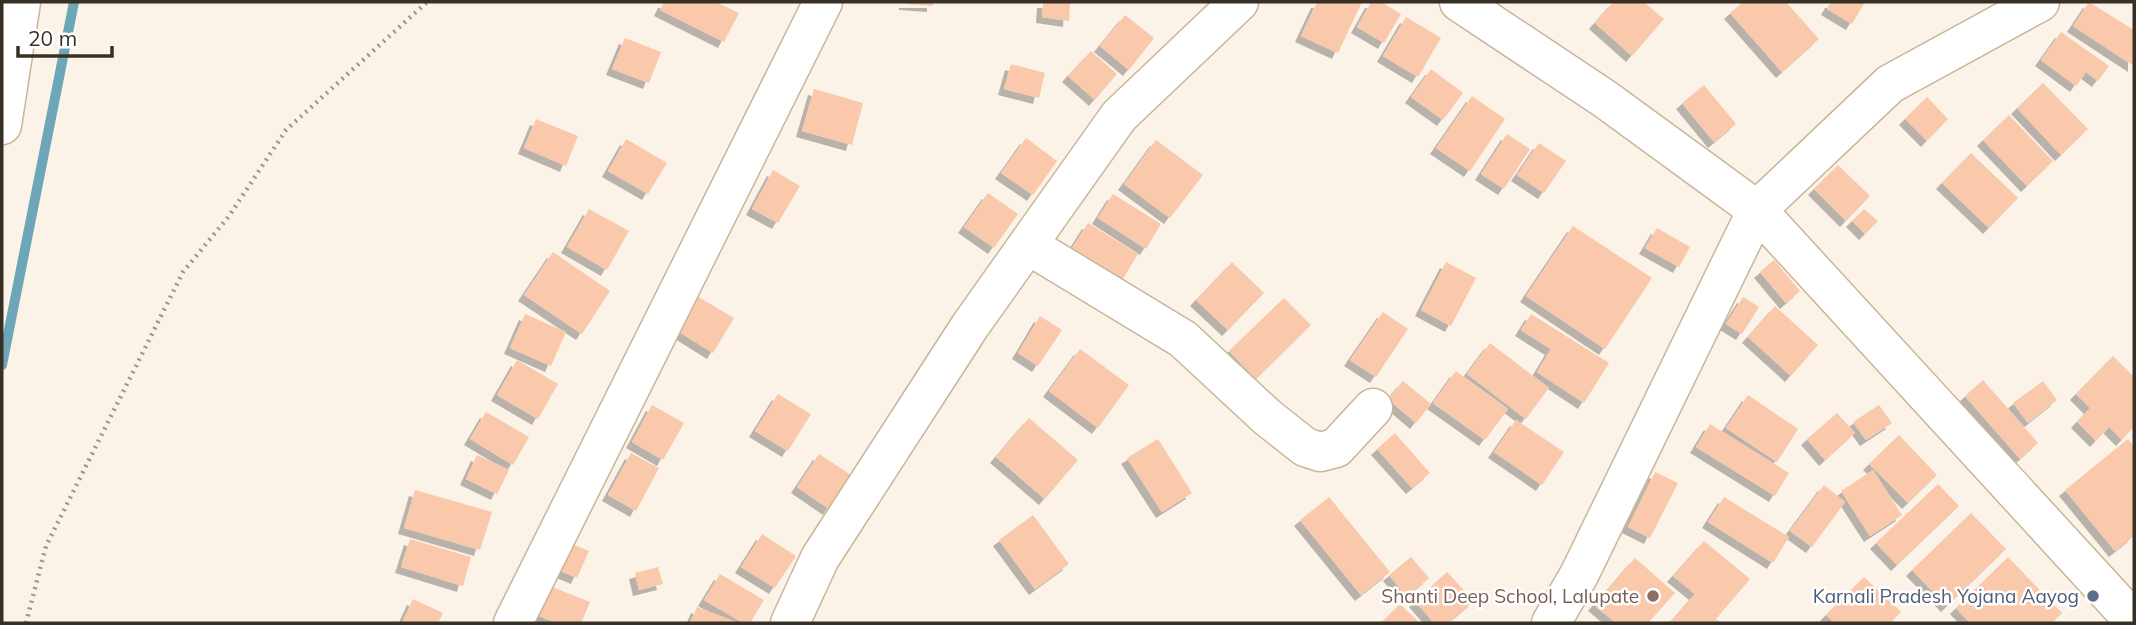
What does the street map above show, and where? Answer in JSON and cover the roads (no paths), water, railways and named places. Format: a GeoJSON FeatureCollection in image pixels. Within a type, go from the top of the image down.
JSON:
{"type":"FeatureCollection","features":[{"type":"Feature","properties":{"kind":"street"},"geometry":{"type":"LineString","coordinates":[[2,125],[21,2]]}},
{"type":"Feature","properties":{"kind":"street"},"geometry":{"type":"LineString","coordinates":[[513,623],[824,2]]}},
{"type":"Feature","properties":{"kind":"street"},"geometry":{"type":"LineString","coordinates":[[790,623],[820,558],[970,326],[1119,116],[1239,2]]}},
{"type":"Feature","properties":{"kind":"street"},"geometry":{"type":"LineString","coordinates":[[1459,2],[1605,99],[1757,210],[2134,621]]}},
{"type":"Feature","properties":{"kind":"street"},"geometry":{"type":"LineString","coordinates":[[1551,623],[1579,575],[1757,210],[1891,84],[2040,2]]}},
{"type":"Feature","properties":{"kind":"street"},"geometry":{"type":"LineString","coordinates":[[1028,245],[1182,339],[1267,417],[1305,447],[1321,452],[1336,448],[1373,408]]}},
{"type":"Feature","properties":{"kind":"waterway"},"geometry":{"type":"LineString","coordinates":[[2,365],[74,2]]}},
{"type":"Feature","properties":{"kind":"place","name":"Shanti Deep School, Lalupate"},"geometry":{"type":"Point","coordinates":[1653,596]}},
{"type":"Feature","properties":{"kind":"place","name":"Karnali Pradesh Yojana Aayog"},"geometry":{"type":"Point","coordinates":[2093,596]}}]}
